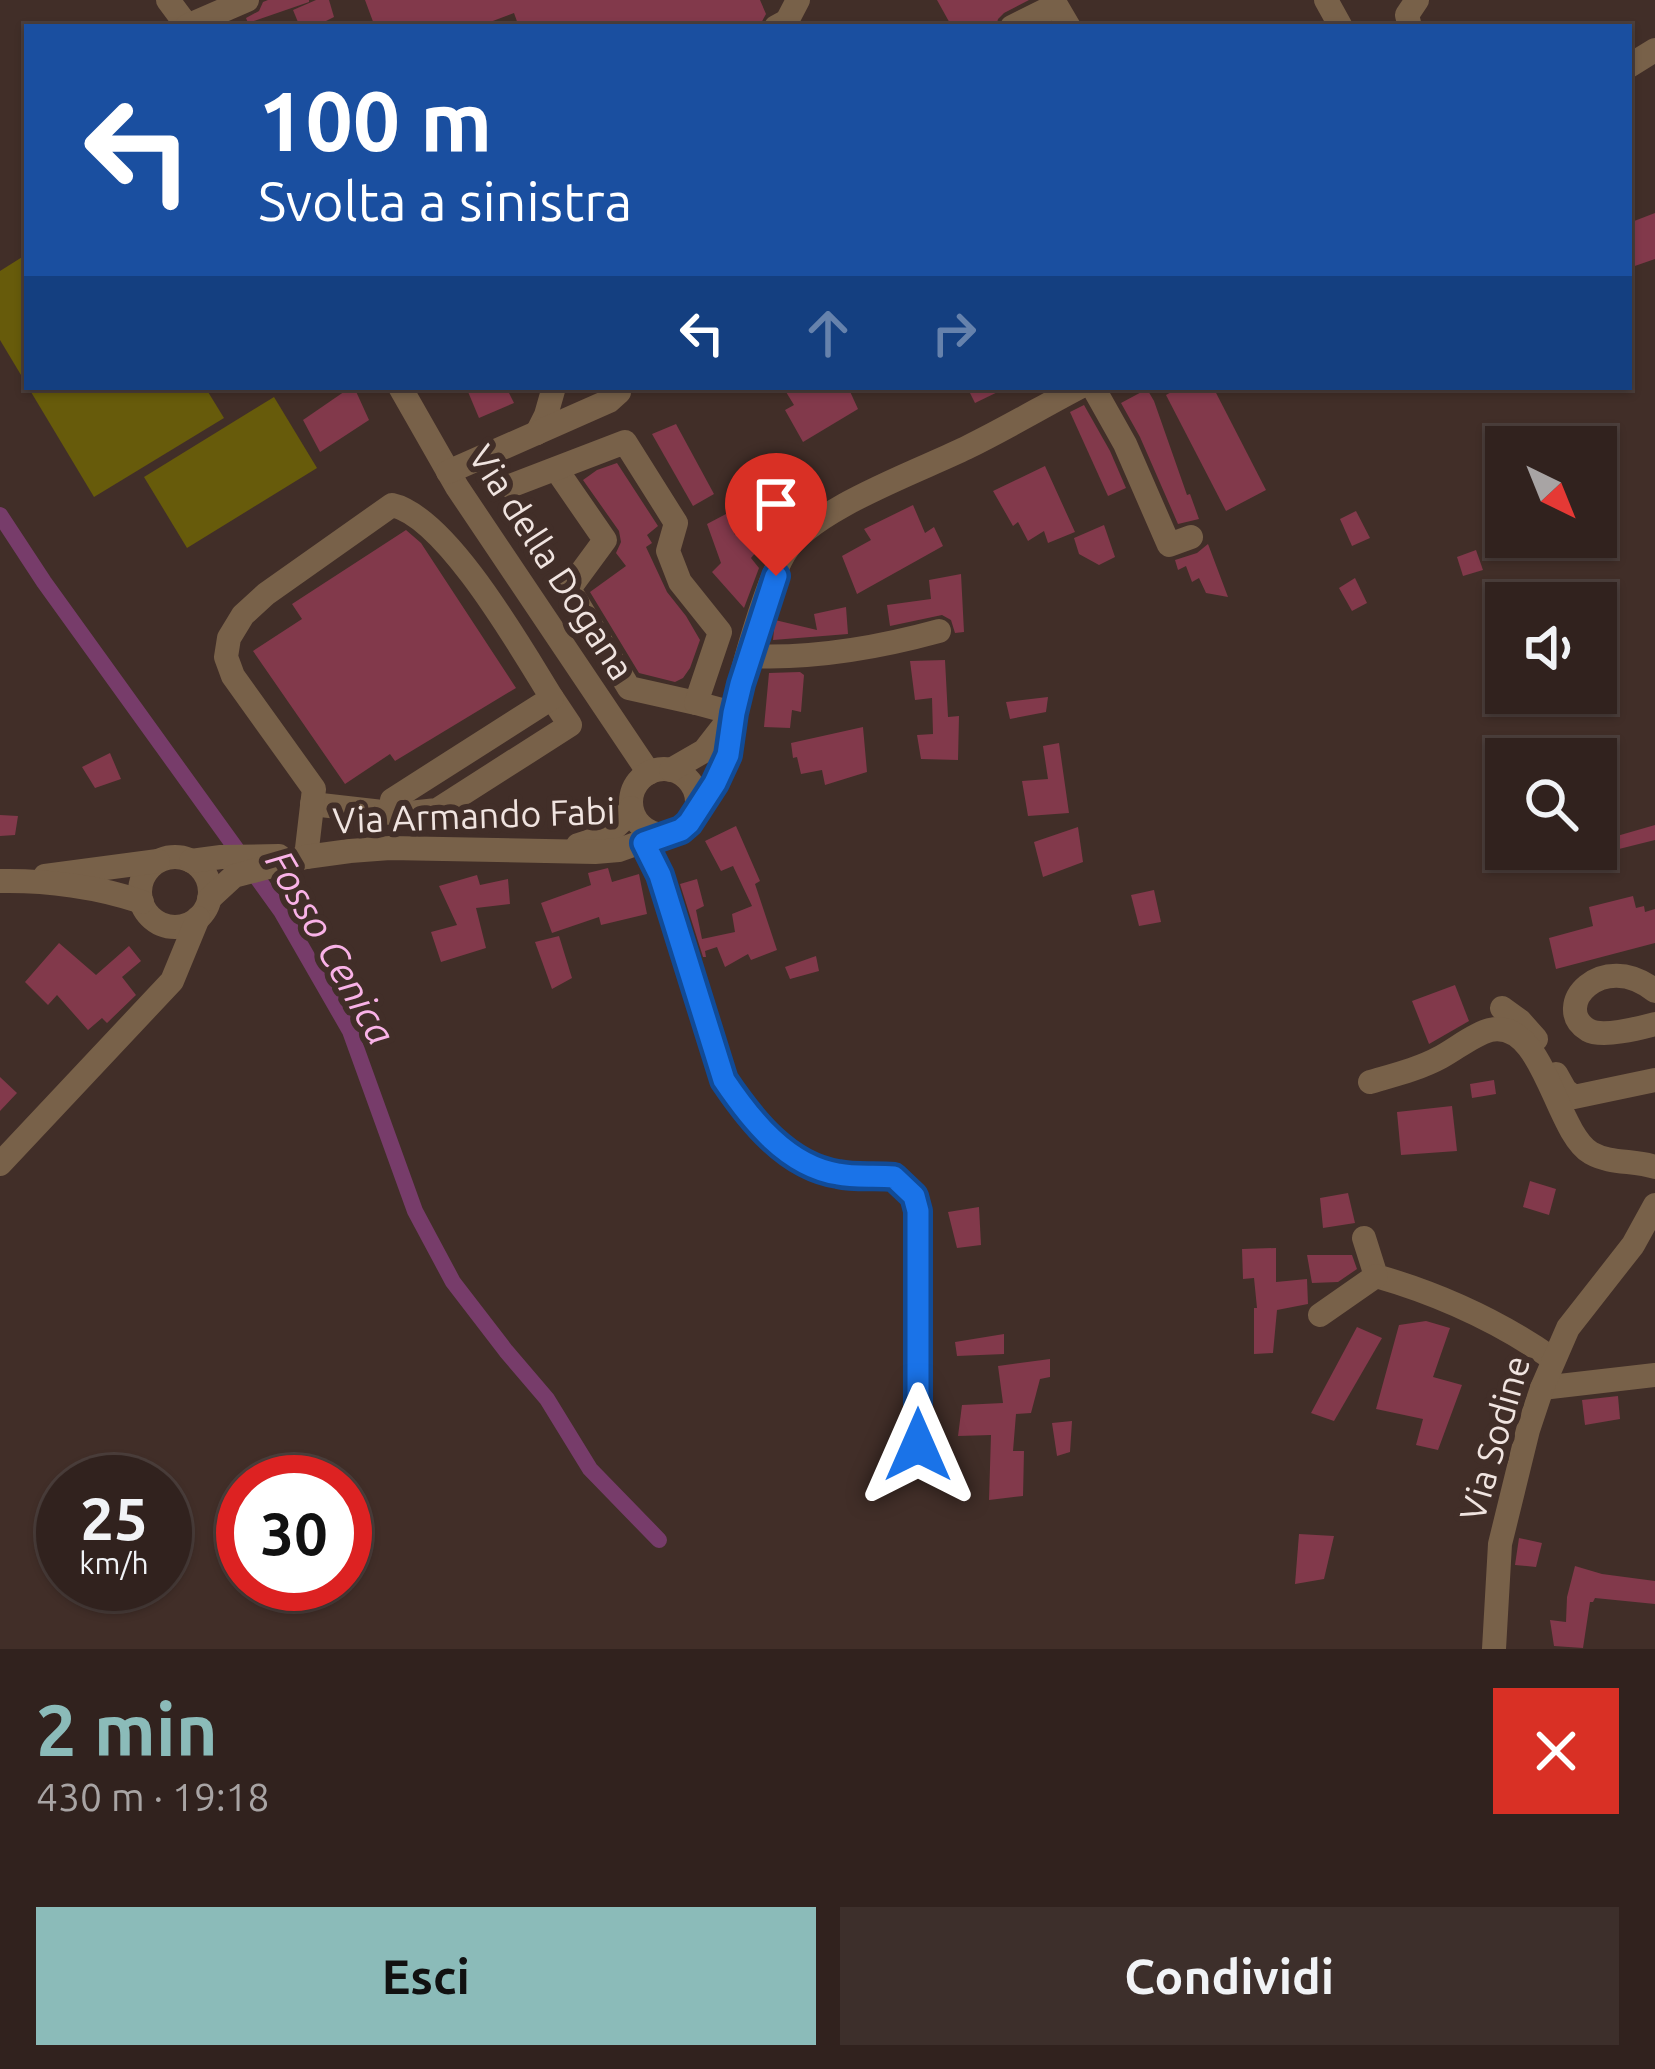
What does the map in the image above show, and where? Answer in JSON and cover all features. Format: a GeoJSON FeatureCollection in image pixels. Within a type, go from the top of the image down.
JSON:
{"type":"FeatureCollection","features":[{"type":"Feature","properties":{"kind":"street"},"geometry":{"type":"LineString","coordinates":[[192,24],[247,0]]}},
{"type":"Feature","properties":{"kind":"street"},"geometry":{"type":"LineString","coordinates":[[1022,24],[1063,11]]}},
{"type":"Feature","properties":{"kind":"street","name":"Via della Dogana"},"geometry":{"type":"LineString","coordinates":[[402,390],[448,472],[660,771]]}},
{"type":"Feature","properties":{"kind":"street"},"geometry":{"type":"LineString","coordinates":[[537,433],[553,390]]}},
{"type":"Feature","properties":{"kind":"street"},"geometry":{"type":"LineString","coordinates":[[448,472],[609,401],[619,390]]}},
{"type":"Feature","properties":{"kind":"street"},"geometry":{"type":"LineString","coordinates":[[652,839],[681,830],[715,783],[728,755],[749,656],[784,554],[809,527],[1074,390]]}},
{"type":"Feature","properties":{"kind":"street"},"geometry":{"type":"LineString","coordinates":[[1095,390],[1126,444],[1169,545],[1191,538]]}},
{"type":"Feature","properties":{"kind":"street"},"geometry":{"type":"LineString","coordinates":[[510,486],[626,442],[676,523],[668,550],[680,582],[720,632],[696,703]]}},
{"type":"Feature","properties":{"kind":"street"},"geometry":{"type":"LineString","coordinates":[[556,469],[605,540],[569,589],[629,688],[734,713]]}},
{"type":"Feature","properties":{"kind":"street"},"geometry":{"type":"LineString","coordinates":[[306,857],[314,788],[233,676],[226,657],[229,638],[243,614],[266,594],[392,505],[407,508],[450,550],[490,600],[570,725],[437,810],[400,814],[313,803]]}},
{"type":"Feature","properties":{"kind":"street"},"geometry":{"type":"LineString","coordinates":[[749,656],[782,658],[849,650],[938,631]]}},
{"type":"Feature","properties":{"kind":"street"},"geometry":{"type":"LineString","coordinates":[[392,800],[553,698]]}},
{"type":"Feature","properties":{"kind":"street"},"geometry":{"type":"LineString","coordinates":[[552,851],[608,833],[626,819],[634,788],[704,751],[734,713]]}},
{"type":"Feature","properties":{"kind":"street"},"geometry":{"type":"LineString","coordinates":[[660,771],[681,774],[695,792],[694,814]]}},
{"type":"Feature","properties":{"kind":"street"},"geometry":{"type":"LineString","coordinates":[[632,808],[652,839],[724,1080],[738,1100],[782,1148],[802,1162],[831,1174],[894,1177],[914,1196],[918,1211],[918,1445]]}},
{"type":"Feature","properties":{"kind":"street","name":"Via Armando Fabi"},"geometry":{"type":"LineString","coordinates":[[191,861],[228,866],[390,848],[595,852],[652,839]]}},
{"type":"Feature","properties":{"kind":"street"},"geometry":{"type":"LineString","coordinates":[[0,1164],[160,995],[172,981],[203,909],[206,878],[191,861],[169,857],[148,869],[140,890],[170,952],[160,995]]}},
{"type":"Feature","properties":{"kind":"street"},"geometry":{"type":"LineString","coordinates":[[9,881],[158,862]]}},
{"type":"Feature","properties":{"kind":"street","name":"Via Armando Fabi"},"geometry":{"type":"LineString","coordinates":[[203,909],[228,866]]}},
{"type":"Feature","properties":{"kind":"street"},"geometry":{"type":"LineString","coordinates":[[9,881],[117,893],[166,926],[178,927],[203,909]]}},
{"type":"Feature","properties":{"kind":"street"},"geometry":{"type":"LineString","coordinates":[[1655,992],[1634,976],[1597,979],[1577,997],[1576,1007],[1587,1029],[1599,1033],[1655,1024]]}},
{"type":"Feature","properties":{"kind":"street"},"geometry":{"type":"LineString","coordinates":[[1502,1008],[1535,1037],[1565,1090],[1574,1097],[1655,1080]]}},
{"type":"Feature","properties":{"kind":"street"},"geometry":{"type":"LineString","coordinates":[[1370,1082],[1437,1059],[1489,1030],[1503,1030],[1527,1045],[1576,1140],[1591,1153],[1655,1167]]}},
{"type":"Feature","properties":{"kind":"street","name":"Via Sodine"},"geometry":{"type":"LineString","coordinates":[[1494,1649],[1500,1544],[1542,1388],[1568,1328],[1633,1245],[1655,1205]]}},
{"type":"Feature","properties":{"kind":"street"},"geometry":{"type":"LineString","coordinates":[[1364,1238],[1376,1276]]}},
{"type":"Feature","properties":{"kind":"street"},"geometry":{"type":"LineString","coordinates":[[1376,1276],[1414,1287],[1517,1334],[1553,1359]]}},
{"type":"Feature","properties":{"kind":"street"},"geometry":{"type":"LineString","coordinates":[[1320,1315],[1376,1276]]}},
{"type":"Feature","properties":{"kind":"street"},"geometry":{"type":"LineString","coordinates":[[1542,1388],[1655,1375]]}},
{"type":"Feature","properties":{"kind":"shaded area"},"geometry":{"type":"Polygon","coordinates":[[[24,256],[24,380],[0,340],[0,271],[24,256]]]}},
{"type":"Feature","properties":{"kind":"shaded area"},"geometry":{"type":"Polygon","coordinates":[[[30,390],[207,390],[224,418],[94,497],[30,390]]]}},
{"type":"Feature","properties":{"kind":"shaded area"},"geometry":{"type":"Polygon","coordinates":[[[274,397],[317,468],[187,548],[144,477],[274,397]]]}},
{"type":"Feature","properties":{"kind":"building"},"geometry":{"type":"Polygon","coordinates":[[[268,0],[309,2],[248,23],[246,18],[268,0]]]}},
{"type":"Feature","properties":{"kind":"building"},"geometry":{"type":"Polygon","coordinates":[[[329,0],[334,17],[320,24],[299,24],[293,10],[329,0]]]}},
{"type":"Feature","properties":{"kind":"building"},"geometry":{"type":"Polygon","coordinates":[[[365,0],[760,0],[766,14],[761,24],[518,24],[514,13],[485,24],[374,24],[365,0]]]}},
{"type":"Feature","properties":{"kind":"building"},"geometry":{"type":"Polygon","coordinates":[[[937,0],[1029,0],[1004,13],[997,24],[950,24],[937,0]]]}},
{"type":"Feature","properties":{"kind":"building"},"geometry":{"type":"Polygon","coordinates":[[[1655,213],[1655,259],[1632,267],[1632,222],[1655,213]]]}},
{"type":"Feature","properties":{"kind":"building"},"geometry":{"type":"Polygon","coordinates":[[[347,390],[355,390],[369,420],[320,452],[303,420],[347,390]]]}},
{"type":"Feature","properties":{"kind":"building"},"geometry":{"type":"Polygon","coordinates":[[[467,390],[508,390],[514,403],[479,418],[467,390]]]}},
{"type":"Feature","properties":{"kind":"building"},"geometry":{"type":"Polygon","coordinates":[[[785,390],[849,390],[858,409],[803,442],[785,410],[794,405],[785,390]]]}},
{"type":"Feature","properties":{"kind":"building"},"geometry":{"type":"Polygon","coordinates":[[[968,390],[1002,390],[975,403],[968,390]]]}},
{"type":"Feature","properties":{"kind":"building"},"geometry":{"type":"Polygon","coordinates":[[[1148,390],[1199,519],[1178,524],[1121,403],[1148,390]]]}},
{"type":"Feature","properties":{"kind":"building"},"geometry":{"type":"Polygon","coordinates":[[[1175,390],[1215,390],[1266,490],[1226,511],[1166,395],[1175,390]]]}},
{"type":"Feature","properties":{"kind":"building"},"geometry":{"type":"Polygon","coordinates":[[[1084,405],[1126,488],[1108,496],[1070,412],[1084,405]]]}},
{"type":"Feature","properties":{"kind":"building"},"geometry":{"type":"Polygon","coordinates":[[[676,424],[714,494],[693,506],[652,434],[676,424]]]}},
{"type":"Feature","properties":{"kind":"building"},"geometry":{"type":"Polygon","coordinates":[[[617,463],[658,526],[647,535],[652,543],[646,547],[667,592],[700,640],[690,668],[675,682],[639,673],[590,592],[626,566],[616,553],[619,531],[583,480],[617,463]]]}},
{"type":"Feature","properties":{"kind":"building"},"geometry":{"type":"Polygon","coordinates":[[[1045,466],[1075,532],[1048,543],[1044,531],[1028,541],[1018,522],[1013,526],[993,491],[1045,466]]]}},
{"type":"Feature","properties":{"kind":"building"},"geometry":{"type":"Polygon","coordinates":[[[913,505],[925,533],[934,527],[943,546],[857,594],[842,556],[871,540],[864,529],[913,505]]]}},
{"type":"Feature","properties":{"kind":"building"},"geometry":{"type":"Polygon","coordinates":[[[1356,511],[1370,538],[1352,546],[1340,519],[1356,511]]]}},
{"type":"Feature","properties":{"kind":"building"},"geometry":{"type":"Polygon","coordinates":[[[726,514],[735,535],[750,514],[771,534],[751,558],[759,568],[744,608],[712,572],[721,563],[707,524],[726,514]]]}},
{"type":"Feature","properties":{"kind":"building"},"geometry":{"type":"Polygon","coordinates":[[[1104,525],[1115,557],[1099,565],[1079,554],[1074,538],[1104,525]]]}},
{"type":"Feature","properties":{"kind":"building"},"geometry":{"type":"Polygon","coordinates":[[[406,530],[421,543],[516,688],[395,761],[390,754],[345,784],[253,651],[302,619],[292,604],[406,530]]]}},
{"type":"Feature","properties":{"kind":"building"},"geometry":{"type":"Polygon","coordinates":[[[1208,544],[1228,597],[1206,593],[1199,578],[1192,582],[1186,566],[1178,570],[1175,560],[1208,544]]]}},
{"type":"Feature","properties":{"kind":"building"},"geometry":{"type":"Polygon","coordinates":[[[1476,550],[1483,570],[1463,576],[1457,557],[1476,550]]]}},
{"type":"Feature","properties":{"kind":"building"},"geometry":{"type":"Polygon","coordinates":[[[961,574],[964,632],[955,633],[951,620],[942,615],[890,626],[887,605],[931,599],[929,580],[961,574]]]}},
{"type":"Feature","properties":{"kind":"building"},"geometry":{"type":"Polygon","coordinates":[[[1355,578],[1367,603],[1352,611],[1339,588],[1355,578]]]}},
{"type":"Feature","properties":{"kind":"building"},"geometry":{"type":"Polygon","coordinates":[[[846,607],[848,634],[773,640],[775,620],[817,630],[814,614],[846,607]]]}},
{"type":"Feature","properties":{"kind":"building"},"geometry":{"type":"Polygon","coordinates":[[[945,660],[948,717],[959,716],[958,760],[921,759],[917,735],[933,734],[932,698],[915,700],[910,661],[945,660]]]}},
{"type":"Feature","properties":{"kind":"building"},"geometry":{"type":"Polygon","coordinates":[[[769,673],[804,675],[801,712],[792,710],[790,728],[764,727],[769,673]]]}},
{"type":"Feature","properties":{"kind":"building"},"geometry":{"type":"Polygon","coordinates":[[[1048,697],[1046,712],[1010,719],[1006,702],[1048,697]]]}},
{"type":"Feature","properties":{"kind":"building"},"geometry":{"type":"Polygon","coordinates":[[[863,727],[867,772],[825,785],[822,770],[801,774],[791,743],[863,727]]]}},
{"type":"Feature","properties":{"kind":"building"},"geometry":{"type":"Polygon","coordinates":[[[1059,743],[1069,813],[1028,816],[1022,781],[1048,779],[1043,746],[1059,743]]]}},
{"type":"Feature","properties":{"kind":"building"},"geometry":{"type":"Polygon","coordinates":[[[110,753],[121,779],[95,788],[82,767],[110,753]]]}},
{"type":"Feature","properties":{"kind":"building"},"geometry":{"type":"Polygon","coordinates":[[[0,815],[18,816],[15,835],[0,836],[0,815]]]}},
{"type":"Feature","properties":{"kind":"building"},"geometry":{"type":"Polygon","coordinates":[[[1655,825],[1655,840],[1617,850],[1617,836],[1655,825]]]}},
{"type":"Feature","properties":{"kind":"building"},"geometry":{"type":"Polygon","coordinates":[[[736,826],[760,881],[755,884],[777,950],[751,960],[748,954],[725,967],[717,947],[705,951],[703,957],[680,884],[697,879],[704,906],[696,910],[702,939],[735,932],[732,914],[752,906],[733,866],[721,871],[705,841],[736,826]]]}},
{"type":"Feature","properties":{"kind":"building"},"geometry":{"type":"Polygon","coordinates":[[[1078,827],[1083,862],[1043,877],[1034,842],[1078,827]]]}},
{"type":"Feature","properties":{"kind":"building"},"geometry":{"type":"Polygon","coordinates":[[[608,868],[612,882],[639,874],[647,914],[601,925],[599,917],[552,933],[541,903],[591,885],[588,873],[608,868]]]}},
{"type":"Feature","properties":{"kind":"building"},"geometry":{"type":"Polygon","coordinates":[[[477,875],[480,885],[508,879],[510,904],[476,908],[486,948],[441,962],[431,932],[457,925],[439,886],[477,875]]]}},
{"type":"Feature","properties":{"kind":"building"},"geometry":{"type":"Polygon","coordinates":[[[1154,890],[1161,922],[1139,926],[1131,895],[1154,890]]]}},
{"type":"Feature","properties":{"kind":"building"},"geometry":{"type":"Polygon","coordinates":[[[1633,896],[1636,908],[1655,909],[1655,943],[1556,969],[1549,938],[1593,926],[1589,907],[1633,896]]]}},
{"type":"Feature","properties":{"kind":"building"},"geometry":{"type":"Polygon","coordinates":[[[559,936],[572,978],[552,989],[535,942],[559,936]]]}},
{"type":"Feature","properties":{"kind":"building"},"geometry":{"type":"Polygon","coordinates":[[[59,943],[96,975],[129,946],[141,961],[122,977],[136,995],[107,1023],[102,1018],[88,1030],[57,995],[48,1005],[25,982],[59,943]]]}},
{"type":"Feature","properties":{"kind":"building"},"geometry":{"type":"Polygon","coordinates":[[[816,956],[819,971],[790,979],[785,967],[816,956]]]}},
{"type":"Feature","properties":{"kind":"building"},"geometry":{"type":"Polygon","coordinates":[[[1455,985],[1469,1021],[1429,1044],[1412,1001],[1455,985]]]}},
{"type":"Feature","properties":{"kind":"building"},"geometry":{"type":"Polygon","coordinates":[[[0,1077],[17,1093],[0,1111],[0,1077]]]}},
{"type":"Feature","properties":{"kind":"building"},"geometry":{"type":"Polygon","coordinates":[[[1494,1080],[1496,1094],[1472,1098],[1470,1084],[1494,1080]]]}},
{"type":"Feature","properties":{"kind":"building"},"geometry":{"type":"Polygon","coordinates":[[[1452,1106],[1457,1151],[1401,1155],[1397,1112],[1452,1106]]]}},
{"type":"Feature","properties":{"kind":"building"},"geometry":{"type":"Polygon","coordinates":[[[1530,1181],[1556,1189],[1549,1215],[1523,1207],[1530,1181]]]}},
{"type":"Feature","properties":{"kind":"building"},"geometry":{"type":"Polygon","coordinates":[[[1348,1193],[1355,1223],[1323,1228],[1320,1198],[1348,1193]]]}},
{"type":"Feature","properties":{"kind":"building"},"geometry":{"type":"Polygon","coordinates":[[[979,1207],[981,1245],[957,1248],[948,1212],[979,1207]]]}},
{"type":"Feature","properties":{"kind":"building"},"geometry":{"type":"Polygon","coordinates":[[[1276,1248],[1276,1282],[1307,1279],[1308,1304],[1277,1310],[1273,1353],[1254,1354],[1254,1278],[1243,1279],[1242,1249],[1276,1248]]]}},
{"type":"Feature","properties":{"kind":"building"},"geometry":{"type":"Polygon","coordinates":[[[1307,1255],[1352,1255],[1357,1269],[1338,1282],[1312,1283],[1307,1255]]]}},
{"type":"Feature","properties":{"kind":"building"},"geometry":{"type":"Polygon","coordinates":[[[1426,1321],[1450,1328],[1433,1377],[1462,1385],[1438,1450],[1416,1445],[1423,1419],[1376,1409],[1399,1325],[1426,1321]]]}},
{"type":"Feature","properties":{"kind":"building"},"geometry":{"type":"Polygon","coordinates":[[[1357,1327],[1382,1338],[1334,1421],[1311,1413],[1357,1327]]]}},
{"type":"Feature","properties":{"kind":"building"},"geometry":{"type":"Polygon","coordinates":[[[1004,1334],[1004,1354],[957,1356],[955,1342],[1004,1334]]]}},
{"type":"Feature","properties":{"kind":"building"},"geometry":{"type":"Polygon","coordinates":[[[1050,1359],[1050,1377],[1040,1379],[1031,1413],[1016,1414],[1013,1451],[1024,1451],[1023,1496],[989,1500],[991,1435],[958,1436],[962,1405],[1003,1403],[998,1366],[1050,1359]]]}},
{"type":"Feature","properties":{"kind":"building"},"geometry":{"type":"Polygon","coordinates":[[[1618,1396],[1620,1419],[1585,1425],[1582,1400],[1618,1396]]]}},
{"type":"Feature","properties":{"kind":"building"},"geometry":{"type":"Polygon","coordinates":[[[1072,1421],[1070,1452],[1057,1456],[1052,1423],[1072,1421]]]}},
{"type":"Feature","properties":{"kind":"building"},"geometry":{"type":"Polygon","coordinates":[[[1299,1534],[1334,1536],[1324,1579],[1295,1584],[1299,1534]]]}},
{"type":"Feature","properties":{"kind":"building"},"geometry":{"type":"Polygon","coordinates":[[[1519,1538],[1542,1543],[1536,1567],[1515,1565],[1519,1538]]]}},
{"type":"Feature","properties":{"kind":"building"},"geometry":{"type":"Polygon","coordinates":[[[1575,1566],[1655,1581],[1655,1604],[1595,1598],[1590,1602],[1583,1648],[1554,1646],[1550,1620],[1566,1622],[1575,1566]]]}},
{"type":"Feature","properties":{"kind":"waterway","name":"Fosso Cenica"},"geometry":{"type":"LineString","coordinates":[[0,515],[281,911],[350,1031],[415,1211],[453,1282],[547,1399],[590,1469],[659,1540]]}},
{"type":"Feature","properties":{"kind":"route"},"geometry":{"type":"LineString","coordinates":[[776,576],[741,684],[728,755],[715,783],[681,830],[644,843],[660,875],[724,1080],[738,1100],[782,1148],[802,1162],[831,1174],[894,1177],[914,1196],[918,1211],[918,1445]]}}]}
